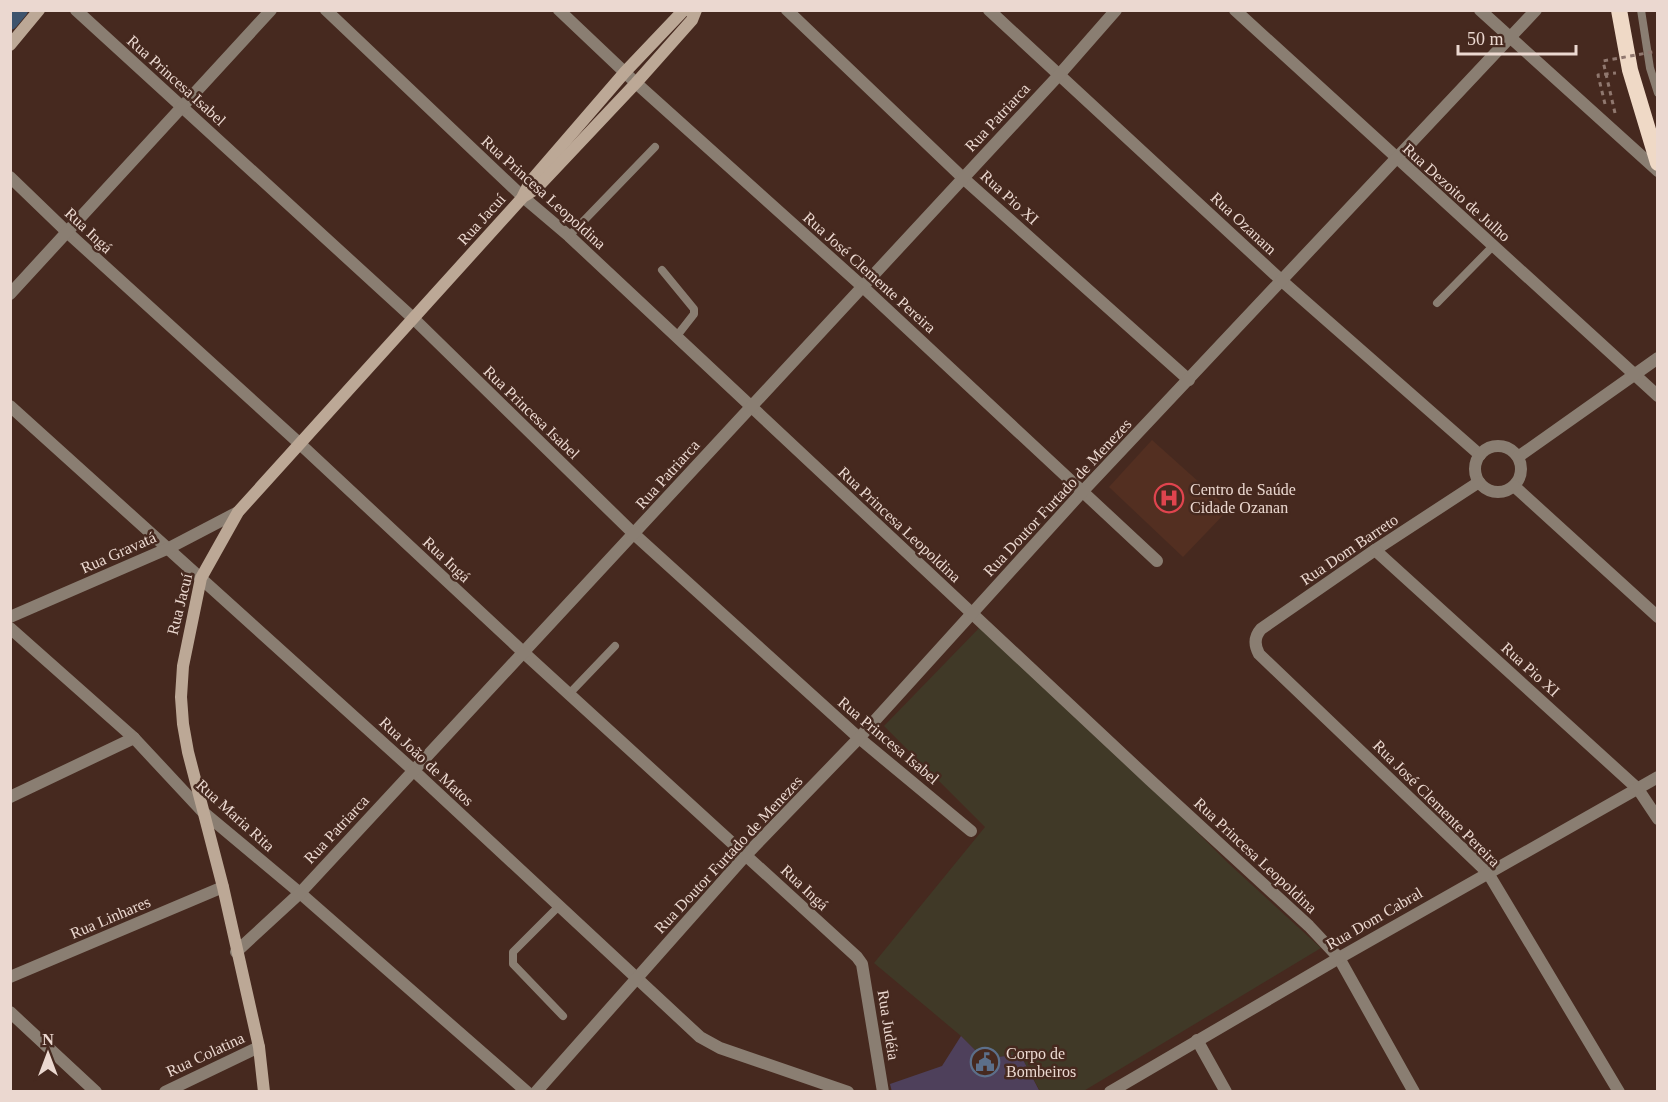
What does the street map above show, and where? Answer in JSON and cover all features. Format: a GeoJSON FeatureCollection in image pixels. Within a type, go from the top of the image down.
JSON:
{"type":"FeatureCollection","features":[{"type":"Feature","properties":{"kind":"highway"},"geometry":{"type":"LineString","coordinates":[[1619,10],[1630,70],[1658,163]]}},
{"type":"Feature","properties":{"kind":"main road"},"geometry":{"type":"LineString","coordinates":[[10,45],[39,10]]}},
{"type":"Feature","properties":{"kind":"main road","name":"Rua Jacuí"},"geometry":{"type":"LineString","coordinates":[[523,197],[530,182],[625,72],[687,10]]}},
{"type":"Feature","properties":{"kind":"main road","name":"Rua Jacuí"},"geometry":{"type":"LineString","coordinates":[[264,1092],[259,1047],[223,887],[188,752],[181,697],[183,666],[201,578],[238,513],[299,443],[523,197],[536,189],[636,83],[692,20],[696,10]]}},
{"type":"Feature","properties":{"kind":"street","name":"Rua Princesa Isabel"},"geometry":{"type":"LineString","coordinates":[[76,10],[414,318],[634,534],[859,738],[971,831]]}},
{"type":"Feature","properties":{"kind":"street"},"geometry":{"type":"LineString","coordinates":[[10,294],[271,10]]}},
{"type":"Feature","properties":{"kind":"street","name":"Rua Princesa Leopoldina"},"geometry":{"type":"LineString","coordinates":[[326,10],[523,197],[569,236],[1150,780],[1280,898],[1339,958],[1414,1092]]}},
{"type":"Feature","properties":{"kind":"street","name":"Rua José Clemente Pereira"},"geometry":{"type":"LineString","coordinates":[[559,10],[1157,561]]}},
{"type":"Feature","properties":{"kind":"street","name":"Rua Pio XI"},"geometry":{"type":"LineString","coordinates":[[788,10],[963,177],[1189,380]]}},
{"type":"Feature","properties":{"kind":"street","name":"Rua Ozanam"},"geometry":{"type":"LineString","coordinates":[[989,10],[1282,281],[1480,454]]}},
{"type":"Feature","properties":{"kind":"street","name":"Rua Patriarca"},"geometry":{"type":"LineString","coordinates":[[236,952],[300,893],[1059,75],[1116,10]]}},
{"type":"Feature","properties":{"kind":"street","name":"Rua Dezoito de Julho"},"geometry":{"type":"LineString","coordinates":[[1235,10],[1658,396]]}},
{"type":"Feature","properties":{"kind":"street"},"geometry":{"type":"LineString","coordinates":[[1480,10],[1658,171]]}},
{"type":"Feature","properties":{"kind":"street","name":"Rua Doutor Furtado de Menezes"},"geometry":{"type":"LineString","coordinates":[[536,1092],[746,855],[859,738],[974,614],[1083,491],[1536,10]]}},
{"type":"Feature","properties":{"kind":"street","name":"Rua Ingá"},"geometry":{"type":"LineString","coordinates":[[10,177],[862,964]]}},
{"type":"Feature","properties":{"kind":"street"},"geometry":{"type":"LineString","coordinates":[[1518,457],[1658,358]]}},
{"type":"Feature","properties":{"kind":"street","name":"Rua João de Matos"},"geometry":{"type":"LineString","coordinates":[[10,406],[413,770],[700,1037],[720,1048],[848,1092]]}},
{"type":"Feature","properties":{"kind":"street"},"geometry":{"type":"LineString","coordinates":[[1500,446],[1513,451],[1518,457],[1521,472],[1514,486],[1500,492],[1492,491],[1479,482],[1475,468],[1480,454],[1492,447],[1500,446]]}},
{"type":"Feature","properties":{"kind":"street","name":"Rua Dom Barreto"},"geometry":{"type":"LineString","coordinates":[[1259,654],[1255,641],[1261,629],[1479,482]]}},
{"type":"Feature","properties":{"kind":"street"},"geometry":{"type":"LineString","coordinates":[[1514,486],[1658,617]]}},
{"type":"Feature","properties":{"kind":"street","name":"Rua Gravatá"},"geometry":{"type":"LineString","coordinates":[[10,617],[168,548],[238,513]]}},
{"type":"Feature","properties":{"kind":"street","name":"Rua Pio XI"},"geometry":{"type":"LineString","coordinates":[[1375,550],[1638,789],[1658,819]]}},
{"type":"Feature","properties":{"kind":"street","name":"Rua Maria Rita"},"geometry":{"type":"LineString","coordinates":[[10,628],[134,738],[202,812],[300,893],[527,1092]]}},
{"type":"Feature","properties":{"kind":"street","name":"Rua José Clemente Pereira"},"geometry":{"type":"LineString","coordinates":[[1259,654],[1488,873],[1619,1092]]}},
{"type":"Feature","properties":{"kind":"street"},"geometry":{"type":"LineString","coordinates":[[10,797],[134,738]]}},
{"type":"Feature","properties":{"kind":"street","name":"Rua Dom Cabral"},"geometry":{"type":"LineString","coordinates":[[1110,1092],[1339,958],[1658,777]]}},
{"type":"Feature","properties":{"kind":"street","name":"Rua Linhares"},"geometry":{"type":"LineString","coordinates":[[10,977],[223,887]]}},
{"type":"Feature","properties":{"kind":"street","name":"Rua Judéia"},"geometry":{"type":"LineString","coordinates":[[862,964],[883,1092]]}},
{"type":"Feature","properties":{"kind":"street"},"geometry":{"type":"LineString","coordinates":[[10,1012],[96,1092]]}},
{"type":"Feature","properties":{"kind":"street"},"geometry":{"type":"LineString","coordinates":[[1197,1040],[1226,1092]]}},
{"type":"Feature","properties":{"kind":"street","name":"Rua Colatina"},"geometry":{"type":"LineString","coordinates":[[165,1092],[259,1047]]}},
{"type":"Feature","properties":{"kind":"lane"},"geometry":{"type":"LineString","coordinates":[[1641,10],[1650,68],[1658,93]]}},
{"type":"Feature","properties":{"kind":"lane"},"geometry":{"type":"LineString","coordinates":[[569,236],[655,147]]}},
{"type":"Feature","properties":{"kind":"lane"},"geometry":{"type":"LineString","coordinates":[[1437,303],[1493,246]]}},
{"type":"Feature","properties":{"kind":"lane"},"geometry":{"type":"LineString","coordinates":[[663,270],[694,309],[694,314],[676,337]]}},
{"type":"Feature","properties":{"kind":"lane"},"geometry":{"type":"LineString","coordinates":[[569,694],[615,646]]}},
{"type":"Feature","properties":{"kind":"lane"},"geometry":{"type":"LineString","coordinates":[[558,906],[513,952],[512,956],[513,964],[563,1016]]}},
{"type":"Feature","properties":{"kind":"path"},"geometry":{"type":"LineString","coordinates":[[1608,115],[1615,113],[1603,61],[1658,51]]}},
{"type":"Feature","properties":{"kind":"path"},"geometry":{"type":"LineString","coordinates":[[1598,75],[1605,105]]}},
{"type":"Feature","properties":{"kind":"shaded area","name":"Centro de Saúde Cidade Ozanan"},"geometry":{"type":"Polygon","coordinates":[[[1152,440],[1229,509],[1183,557],[1109,487],[1152,440]]]}},
{"type":"Feature","properties":{"kind":"shaded area"},"geometry":{"type":"Polygon","coordinates":[[[982,625],[1108,743],[1228,863],[1321,948],[1082,1092],[1040,1091],[1020,1054],[984,1059],[961,1036],[874,963],[985,827],[884,726],[982,625]]]}},
{"type":"Feature","properties":{"kind":"building","name":"Corpo de Bombeiros"},"geometry":{"type":"Polygon","coordinates":[[[961,1036],[984,1059],[1020,1054],[1040,1092],[892,1092],[890,1084],[942,1066],[961,1036]]]}},
{"type":"Feature","properties":{"kind":"waterway"},"geometry":{"type":"LineString","coordinates":[[10,22],[20,10]]}},
{"type":"Feature","properties":{"kind":"place","name":"Centro de Saúde Cidade Ozanan"},"geometry":{"type":"Point","coordinates":[1169,498]}},
{"type":"Feature","properties":{"kind":"place","name":"Corpo de Bombeiros"},"geometry":{"type":"Point","coordinates":[985,1062]}}]}
